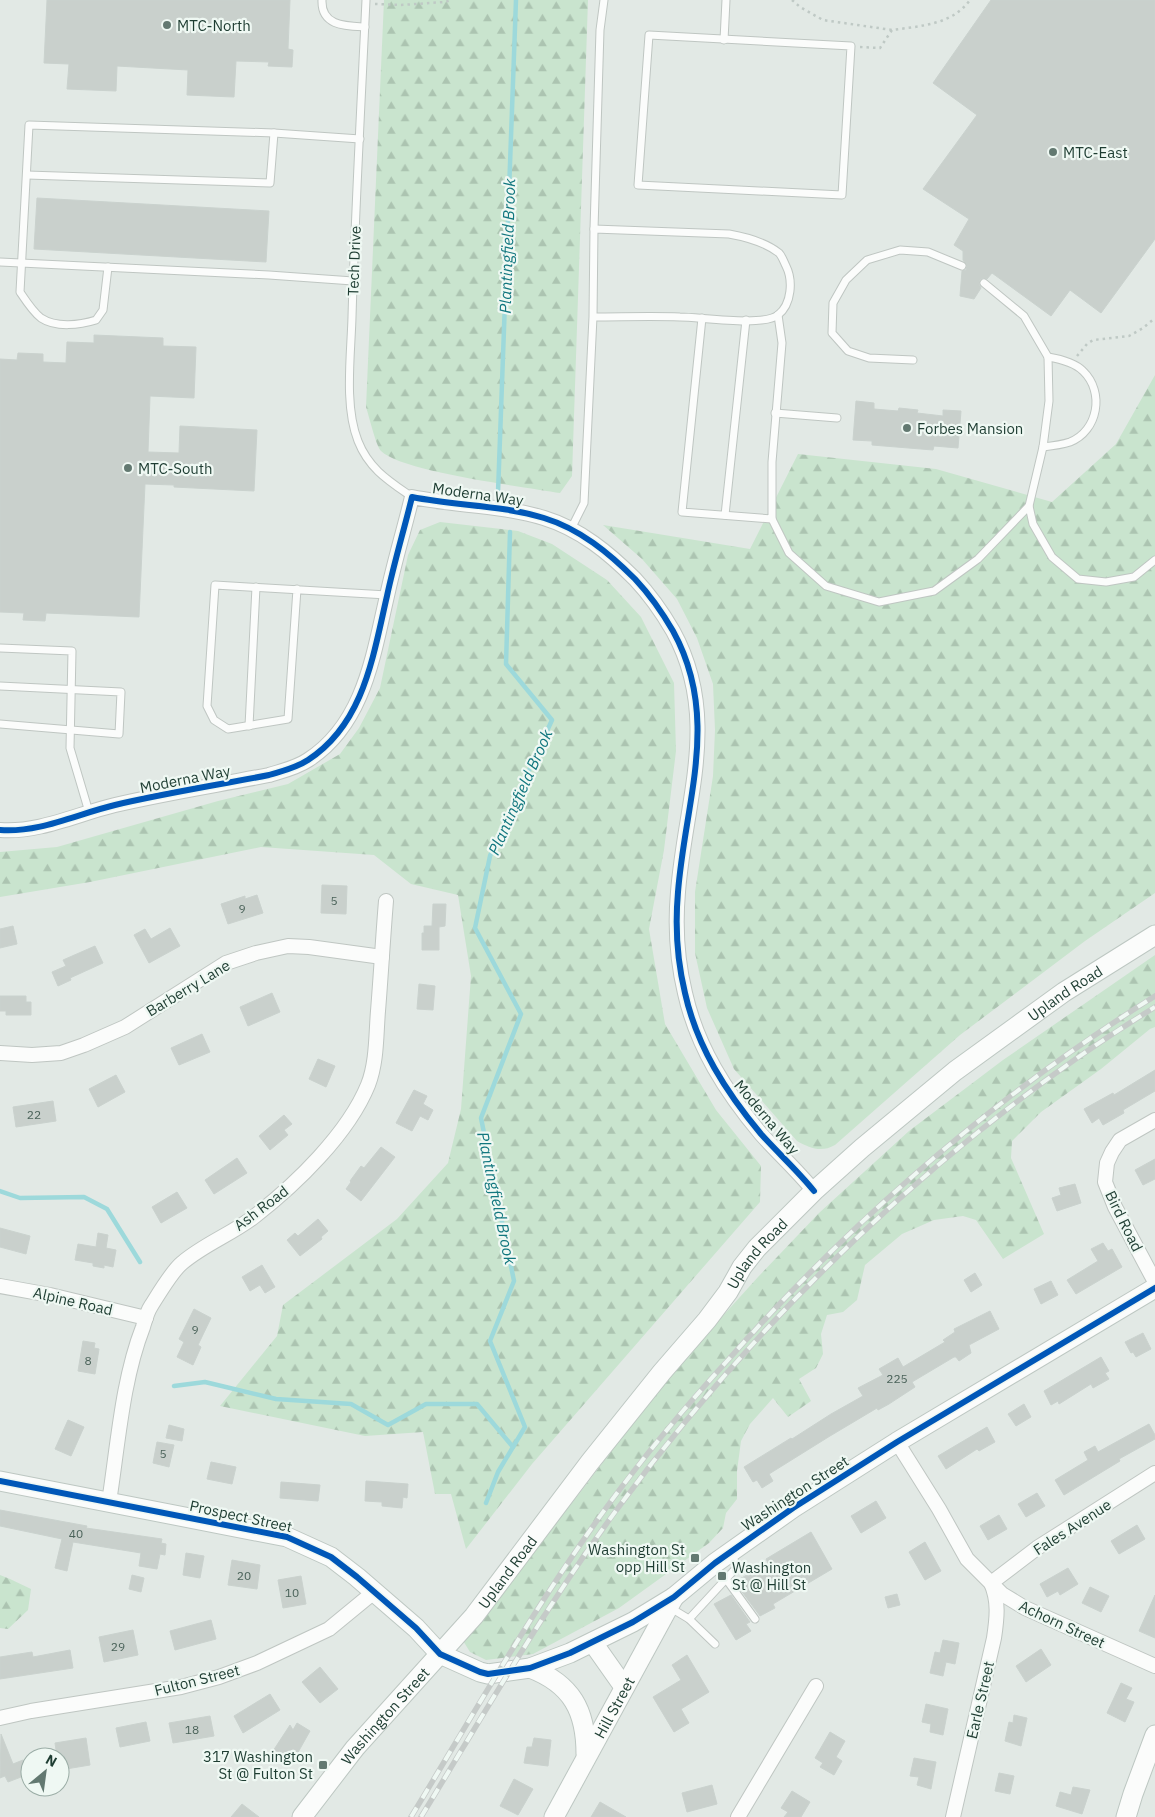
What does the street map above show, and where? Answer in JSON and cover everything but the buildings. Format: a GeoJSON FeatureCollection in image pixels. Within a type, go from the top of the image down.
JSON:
{"type":"FeatureCollection","features":[{"type":"Feature","properties":{"kind":"street","name":"Moderna Way"},"geometry":{"type":"LineString","coordinates":[[0,830],[18,831],[38,828],[89,812],[269,775],[290,769],[307,760],[334,737],[355,707],[362,692],[375,648],[412,497],[438,503],[515,511],[545,518],[570,529],[596,544],[644,588],[664,615],[686,659],[695,689],[698,740],[678,894],[678,953],[685,993],[705,1052],[725,1087],[763,1136],[799,1172],[814,1191]]}},
{"type":"Feature","properties":{"kind":"street","name":"Ash Road"},"geometry":{"type":"LineString","coordinates":[[109,1502],[127,1383],[137,1343],[150,1308],[180,1264],[207,1245],[250,1220],[277,1200],[306,1172],[336,1138],[356,1108],[368,1085],[373,1067],[386,901]]}},
{"type":"Feature","properties":{"kind":"street","name":"Upland Road"},"geometry":{"type":"LineString","coordinates":[[440,1654],[474,1616],[621,1423],[707,1320],[757,1248],[814,1191],[892,1122],[990,1044],[1064,992],[1155,935]]}},
{"type":"Feature","properties":{"kind":"street","name":"Barberry Lane"},"geometry":{"type":"LineString","coordinates":[[0,1053],[32,1055],[61,1053],[84,1045],[125,1027],[226,963],[256,953],[288,946],[310,947],[382,957]]}},
{"type":"Feature","properties":{"kind":"street","name":"Bird Road"},"geometry":{"type":"LineString","coordinates":[[1155,1120],[1120,1140],[1107,1164],[1105,1182],[1114,1207],[1155,1282]]}},
{"type":"Feature","properties":{"kind":"street","name":"Alpine Road"},"geometry":{"type":"LineString","coordinates":[[0,1286],[50,1295],[146,1318]]}},
{"type":"Feature","properties":{"kind":"street","name":"Washington Street"},"geometry":{"type":"LineString","coordinates":[[302,1817],[355,1748],[440,1654],[488,1674],[530,1668],[593,1643],[672,1602],[730,1552],[793,1508],[897,1442],[1155,1288]]}},
{"type":"Feature","properties":{"kind":"street","name":"Achorn Street"},"geometry":{"type":"LineString","coordinates":[[897,1442],[967,1560],[1002,1594],[1024,1608],[1155,1666]]}},
{"type":"Feature","properties":{"kind":"street","name":"Fales Avenue"},"geometry":{"type":"LineString","coordinates":[[991,1583],[1037,1548],[1155,1473]]}},
{"type":"Feature","properties":{"kind":"street","name":"Prospect Street"},"geometry":{"type":"LineString","coordinates":[[0,1481],[287,1537],[331,1558],[416,1628],[440,1654]]}},
{"type":"Feature","properties":{"kind":"street","name":"Earle Street"},"geometry":{"type":"LineString","coordinates":[[953,1817],[994,1638],[997,1617],[996,1596],[991,1583]]}},
{"type":"Feature","properties":{"kind":"street","name":"Fulton Street"},"geometry":{"type":"LineString","coordinates":[[0,1718],[31,1711],[182,1687],[219,1677],[264,1660],[329,1629],[374,1592]]}},
{"type":"Feature","properties":{"kind":"street","name":"Hill Street"},"geometry":{"type":"LineString","coordinates":[[554,1817],[624,1686],[672,1602]]}},
{"type":"Feature","properties":{"kind":"street"},"geometry":{"type":"LineString","coordinates":[[593,1643],[624,1686]]}},
{"type":"Feature","properties":{"kind":"street"},"geometry":{"type":"LineString","coordinates":[[530,1668],[551,1677],[572,1696],[582,1716],[585,1728],[586,1756]]}},
{"type":"Feature","properties":{"kind":"street"},"geometry":{"type":"LineString","coordinates":[[738,1817],[816,1686]]}},
{"type":"Feature","properties":{"kind":"street"},"geometry":{"type":"LineString","coordinates":[[1126,1817],[1155,1735]]}},
{"type":"Feature","properties":{"kind":"lane"},"geometry":{"type":"LineString","coordinates":[[322,0],[322,9],[329,20],[344,26],[365,27]]}},
{"type":"Feature","properties":{"kind":"lane"},"geometry":{"type":"LineString","coordinates":[[570,529],[584,503],[592,318],[600,30],[604,0]]}},
{"type":"Feature","properties":{"kind":"lane"},"geometry":{"type":"LineString","coordinates":[[724,40],[726,0]]}},
{"type":"Feature","properties":{"kind":"lane","name":"Tech Drive"},"geometry":{"type":"LineString","coordinates":[[366,2],[353,281],[351,413],[357,440],[372,466],[384,478],[412,497]]}},
{"type":"Feature","properties":{"kind":"lane"},"geometry":{"type":"LineString","coordinates":[[648,35],[851,46],[842,195],[638,185],[648,35]]}},
{"type":"Feature","properties":{"kind":"lane"},"geometry":{"type":"LineString","coordinates":[[108,267],[103,310],[96,320],[82,324],[59,324],[41,318],[20,292],[29,125],[274,133],[360,139]]}},
{"type":"Feature","properties":{"kind":"lane"},"geometry":{"type":"LineString","coordinates":[[27,174],[270,183],[274,133]]}},
{"type":"Feature","properties":{"kind":"lane"},"geometry":{"type":"LineString","coordinates":[[592,318],[766,320],[778,315],[786,305],[791,290],[790,274],[780,254],[750,238],[729,234],[594,228]]}},
{"type":"Feature","properties":{"kind":"lane"},"geometry":{"type":"LineString","coordinates":[[913,360],[869,358],[848,352],[832,333],[833,303],[846,280],[867,260],[900,250],[928,252],[962,266]]}},
{"type":"Feature","properties":{"kind":"lane"},"geometry":{"type":"LineString","coordinates":[[0,262],[353,281]]}},
{"type":"Feature","properties":{"kind":"lane"},"geometry":{"type":"LineString","coordinates":[[984,283],[1024,316],[1048,357],[1048,401],[1043,447],[1029,506],[1033,524],[1052,557],[1078,579],[1106,582],[1134,577],[1155,560]]}},
{"type":"Feature","properties":{"kind":"lane"},"geometry":{"type":"LineString","coordinates":[[778,315],[782,343],[772,462],[772,519],[789,553],[826,586],[879,602],[934,592],[978,559],[1029,506]]}},
{"type":"Feature","properties":{"kind":"lane"},"geometry":{"type":"LineString","coordinates":[[702,318],[682,512],[772,519]]}},
{"type":"Feature","properties":{"kind":"lane"},"geometry":{"type":"LineString","coordinates":[[725,515],[746,320]]}},
{"type":"Feature","properties":{"kind":"lane"},"geometry":{"type":"LineString","coordinates":[[1043,447],[1070,442],[1082,434],[1091,423],[1096,410],[1096,396],[1092,382],[1084,371],[1072,363],[1048,357]]}},
{"type":"Feature","properties":{"kind":"lane"},"geometry":{"type":"LineString","coordinates":[[775,413],[837,418]]}},
{"type":"Feature","properties":{"kind":"lane"},"geometry":{"type":"LineString","coordinates":[[297,589],[288,719],[228,729],[214,720],[207,706],[215,585],[297,589],[387,595]]}},
{"type":"Feature","properties":{"kind":"lane"},"geometry":{"type":"LineString","coordinates":[[248,726],[256,587]]}},
{"type":"Feature","properties":{"kind":"lane"},"geometry":{"type":"LineString","coordinates":[[0,648],[72,651],[70,748],[89,812]]}},
{"type":"Feature","properties":{"kind":"lane"},"geometry":{"type":"LineString","coordinates":[[0,686],[120,692],[119,734],[0,724]]}},
{"type":"Feature","properties":{"kind":"lane"},"geometry":{"type":"LineString","coordinates":[[689,1619],[737,1567],[730,1552]]}},
{"type":"Feature","properties":{"kind":"lane"},"geometry":{"type":"LineString","coordinates":[[726,1579],[755,1619]]}},
{"type":"Feature","properties":{"kind":"lane"},"geometry":{"type":"LineString","coordinates":[[672,1602],[715,1644]]}},
{"type":"Feature","properties":{"kind":"path"},"geometry":{"type":"LineString","coordinates":[[366,2],[401,5],[451,0]]}},
{"type":"Feature","properties":{"kind":"path"},"geometry":{"type":"LineString","coordinates":[[792,0],[800,7],[823,20],[892,30],[941,22],[965,6],[970,0]]}},
{"type":"Feature","properties":{"kind":"path"},"geometry":{"type":"LineString","coordinates":[[851,46],[880,48],[892,30]]}},
{"type":"Feature","properties":{"kind":"path"},"geometry":{"type":"LineString","coordinates":[[1072,363],[1087,344],[1093,340],[1129,336],[1155,318]]}},
{"type":"Feature","properties":{"kind":"green space"},"geometry":{"type":"Polygon","coordinates":[[[384,0],[588,0],[572,476],[560,493],[466,478],[413,466],[393,459],[381,451],[377,443],[366,407],[384,0]]]}},
{"type":"Feature","properties":{"kind":"green space"},"geometry":{"type":"Polygon","coordinates":[[[1155,375],[1155,893],[1085,941],[960,1035],[835,1145],[825,1149],[806,1146],[797,1141],[734,1069],[707,1008],[695,953],[695,892],[713,776],[715,730],[713,684],[697,638],[677,599],[642,559],[603,525],[750,549],[798,454],[936,469],[1052,502],[1116,444],[1155,375]]]}},
{"type":"Feature","properties":{"kind":"green space"},"geometry":{"type":"Polygon","coordinates":[[[440,522],[518,531],[552,544],[607,580],[641,617],[674,683],[676,751],[664,850],[649,929],[665,1024],[716,1110],[761,1166],[760,1202],[532,1464],[466,1549],[451,1494],[435,1494],[423,1432],[365,1436],[220,1406],[277,1336],[283,1305],[397,1219],[448,1163],[461,1109],[471,976],[458,895],[411,884],[374,855],[261,847],[90,882],[0,897],[0,852],[57,847],[218,801],[288,784],[340,754],[359,728],[380,688],[408,555],[420,530],[440,522]]]}},
{"type":"Feature","properties":{"kind":"green space"},"geometry":{"type":"Polygon","coordinates":[[[1155,955],[1155,1027],[1041,1112],[1012,1141],[1011,1158],[1044,1234],[1003,1259],[976,1220],[963,1216],[934,1220],[902,1234],[865,1265],[857,1300],[843,1312],[827,1315],[821,1334],[823,1354],[816,1368],[799,1379],[811,1401],[788,1417],[773,1398],[750,1424],[741,1441],[737,1471],[737,1499],[726,1513],[723,1528],[709,1543],[619,1608],[533,1654],[486,1660],[470,1652],[462,1639],[579,1494],[664,1381],[819,1213],[909,1131],[1003,1060],[1155,955]]]}},
{"type":"Feature","properties":{"kind":"green space"},"geometry":{"type":"Polygon","coordinates":[[[0,1575],[31,1589],[28,1610],[8,1629],[0,1628],[0,1575]]]}},
{"type":"Feature","properties":{"kind":"waterway","name":"Plantingfield Brook"},"geometry":{"type":"LineString","coordinates":[[498,493],[516,0]]}},
{"type":"Feature","properties":{"kind":"waterway","name":"Plantingfield Brook"},"geometry":{"type":"LineString","coordinates":[[486,1503],[498,1472],[525,1427],[490,1341],[514,1281],[481,1118],[521,1014],[475,928],[490,856],[552,720],[506,664],[510,532]]}},
{"type":"Feature","properties":{"kind":"waterway"},"geometry":{"type":"LineString","coordinates":[[0,1191],[20,1198],[84,1197],[107,1209],[140,1262]]}},
{"type":"Feature","properties":{"kind":"waterway"},"geometry":{"type":"LineString","coordinates":[[174,1386],[205,1382],[276,1399],[351,1404],[388,1425],[426,1404],[477,1404],[513,1447]]}},
{"type":"Feature","properties":{"kind":"railway"},"geometry":{"type":"LineString","coordinates":[[411,1817],[506,1660],[580,1545],[650,1451],[728,1360],[825,1258],[928,1163],[1038,1075],[1155,996]]}},
{"type":"Feature","properties":{"kind":"railway"},"geometry":{"type":"LineString","coordinates":[[421,1817],[515,1662],[589,1549],[671,1439],[731,1368],[794,1300],[861,1234],[931,1171],[1003,1112],[1078,1057],[1155,1007]]}},
{"type":"Feature","properties":{"kind":"cycle path"},"geometry":{"type":"LineString","coordinates":[[0,830],[29,829],[44,826],[134,801],[269,775],[303,763],[327,745],[342,728],[354,708],[371,665],[412,497],[512,510],[557,523],[582,535],[615,560],[635,579],[651,597],[669,624],[687,663],[695,696],[698,728],[696,760],[677,905],[678,956],[682,981],[690,1013],[714,1068],[736,1102],[761,1134],[814,1191]]}},
{"type":"Feature","properties":{"kind":"cycle path"},"geometry":{"type":"LineString","coordinates":[[0,1481],[287,1537],[331,1557],[416,1628],[440,1654],[488,1674],[530,1668],[570,1653],[633,1622],[674,1597],[715,1563],[793,1508],[897,1442],[1155,1288]]}},
{"type":"Feature","properties":{"kind":"place","name":"MTC-North"},"geometry":{"type":"Point","coordinates":[167,25]}},
{"type":"Feature","properties":{"kind":"place","name":"MTC-East"},"geometry":{"type":"Point","coordinates":[1053,152]}},
{"type":"Feature","properties":{"kind":"place","name":"Forbes Mansion"},"geometry":{"type":"Point","coordinates":[907,428]}},
{"type":"Feature","properties":{"kind":"place","name":"MTC-South"},"geometry":{"type":"Point","coordinates":[128,468]}},
{"type":"Feature","properties":{"kind":"place","name":"Washington St opp Hill St"},"geometry":{"type":"Point","coordinates":[695,1558]}},
{"type":"Feature","properties":{"kind":"place","name":"Washington St @ Hill St"},"geometry":{"type":"Point","coordinates":[722,1576]}},
{"type":"Feature","properties":{"kind":"place","name":"317 Washington St @ Fulton St"},"geometry":{"type":"Point","coordinates":[323,1765]}}]}
